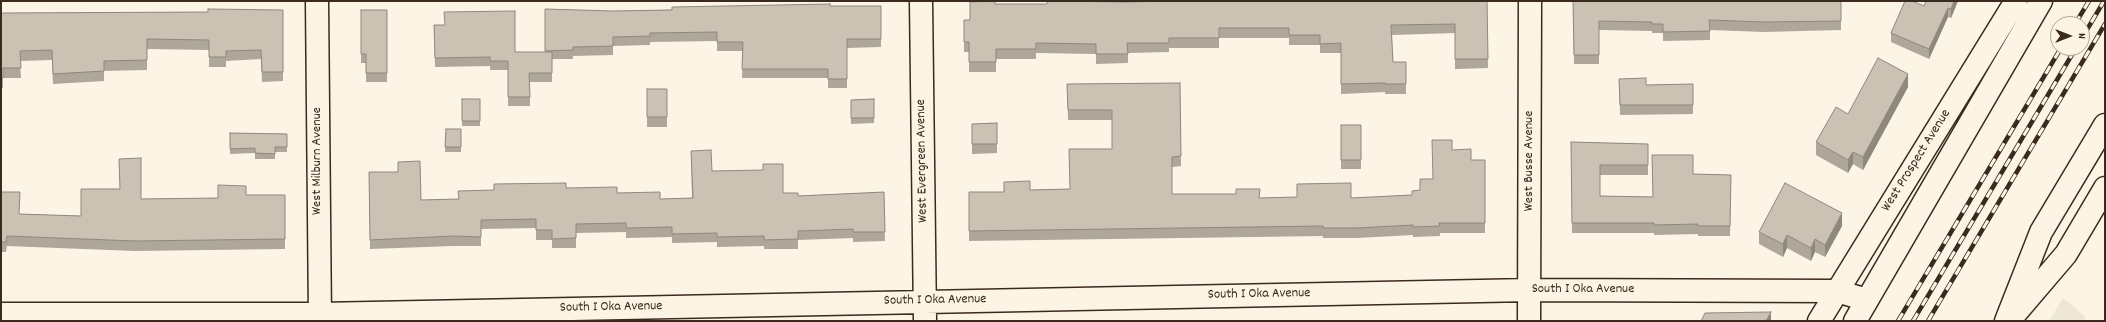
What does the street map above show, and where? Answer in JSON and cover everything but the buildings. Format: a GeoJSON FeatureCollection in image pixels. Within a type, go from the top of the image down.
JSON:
{"type":"FeatureCollection","features":[{"type":"Feature","properties":{"kind":"street","name":"West Milburn Avenue"},"geometry":{"type":"LineString","coordinates":[[317,1],[320,317]]}},
{"type":"Feature","properties":{"kind":"street","name":"West Evergreen Avenue"},"geometry":{"type":"LineString","coordinates":[[921,1],[925,311]]}},
{"type":"Feature","properties":{"kind":"street","name":"West Busse Avenue"},"geometry":{"type":"LineString","coordinates":[[1530,1],[1530,321]]}},
{"type":"Feature","properties":{"kind":"street","name":"West Prospect Avenue"},"geometry":{"type":"LineString","coordinates":[[1820,321],[2016,1]]}},
{"type":"Feature","properties":{"kind":"street","name":"West Prospect Avenue"},"geometry":{"type":"LineString","coordinates":[[1855,321],[2041,1]]}},
{"type":"Feature","properties":{"kind":"street"},"geometry":{"type":"LineString","coordinates":[[2007,321],[2041,232],[2105,124]]}},
{"type":"Feature","properties":{"kind":"street"},"geometry":{"type":"LineString","coordinates":[[2007,321],[2066,254],[2105,188]]}},
{"type":"Feature","properties":{"kind":"street","name":"South I Oka Avenue"},"geometry":{"type":"LineString","coordinates":[[1,314],[320,317],[925,311],[1530,290],[1837,291],[1867,300]]}},
{"type":"Feature","properties":{"kind":"shaded area"},"geometry":{"type":"Polygon","coordinates":[[[2063,298],[2085,316],[2085,321],[2049,321],[2063,298]]]}},
{"type":"Feature","properties":{"kind":"railway"},"geometry":{"type":"LineString","coordinates":[[2080,16],[2089,1]]}},
{"type":"Feature","properties":{"kind":"railway"},"geometry":{"type":"LineString","coordinates":[[2090,25],[2104,1]]}},
{"type":"Feature","properties":{"kind":"railway"},"geometry":{"type":"LineString","coordinates":[[1928,321],[2105,24]]}},
{"type":"Feature","properties":{"kind":"railway"},"geometry":{"type":"LineString","coordinates":[[1898,321],[2056,56]]}},
{"type":"Feature","properties":{"kind":"railway"},"geometry":{"type":"LineString","coordinates":[[1913,321],[2071,56]]}}]}
